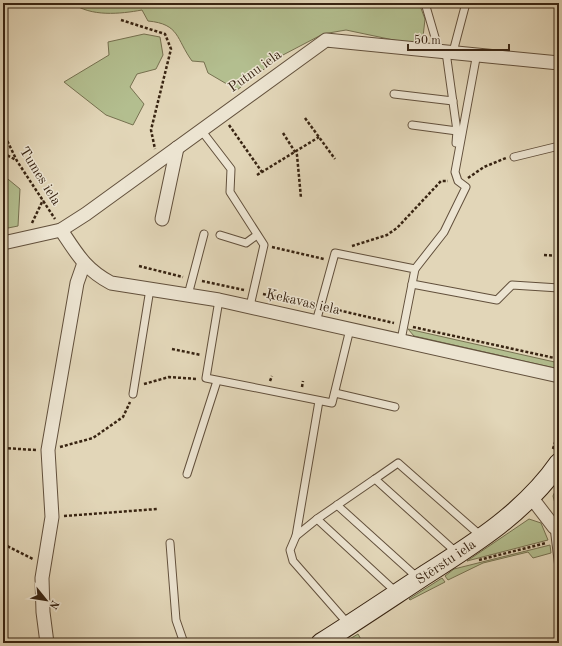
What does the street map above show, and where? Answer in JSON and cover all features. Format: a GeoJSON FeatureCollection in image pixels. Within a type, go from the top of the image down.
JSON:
{"type":"FeatureCollection","features":[{"type":"Feature","properties":{"kind":"main road","name":"Stērstu iela"},"geometry":{"type":"LineString","coordinates":[[321,643],[419,580],[482,537],[531,498],[559,463]]}},
{"type":"Feature","properties":{"kind":"street","name":"Putnu iela"},"geometry":{"type":"LineString","coordinates":[[3,243],[61,230],[86,214],[326,40],[559,63]]}},
{"type":"Feature","properties":{"kind":"street"},"geometry":{"type":"LineString","coordinates":[[162,219],[177,148]]}},
{"type":"Feature","properties":{"kind":"street","name":"Ķekavas iela"},"geometry":{"type":"LineString","coordinates":[[61,230],[84,263],[95,275],[112,283],[250,306],[559,376]]}},
{"type":"Feature","properties":{"kind":"street"},"geometry":{"type":"LineString","coordinates":[[47,643],[43,612],[42,578],[52,517],[48,450],[77,283],[84,263]]}},
{"type":"Feature","properties":{"kind":"street"},"geometry":{"type":"LineString","coordinates":[[531,498],[556,532]]}},
{"type":"Feature","properties":{"kind":"lane"},"geometry":{"type":"LineString","coordinates":[[425,3],[446,52],[457,131],[452,160]]}},
{"type":"Feature","properties":{"kind":"lane"},"geometry":{"type":"LineString","coordinates":[[446,52],[466,3]]}},
{"type":"Feature","properties":{"kind":"lane"},"geometry":{"type":"LineString","coordinates":[[401,340],[415,269],[444,232],[466,187],[458,181],[455,172],[477,54]]}},
{"type":"Feature","properties":{"kind":"lane"},"geometry":{"type":"LineString","coordinates":[[394,94],[453,102]]}},
{"type":"Feature","properties":{"kind":"lane"},"geometry":{"type":"LineString","coordinates":[[412,125],[457,131]]}},
{"type":"Feature","properties":{"kind":"lane"},"geometry":{"type":"LineString","coordinates":[[202,130],[231,169],[230,192],[264,245],[250,306]]}},
{"type":"Feature","properties":{"kind":"lane"},"geometry":{"type":"LineString","coordinates":[[514,156],[559,146]]}},
{"type":"Feature","properties":{"kind":"lane"},"geometry":{"type":"LineString","coordinates":[[188,295],[204,234]]}},
{"type":"Feature","properties":{"kind":"lane"},"geometry":{"type":"LineString","coordinates":[[220,235],[246,244],[257,235]]}},
{"type":"Feature","properties":{"kind":"lane"},"geometry":{"type":"LineString","coordinates":[[316,322],[334,253],[415,269]]}},
{"type":"Feature","properties":{"kind":"lane"},"geometry":{"type":"LineString","coordinates":[[412,284],[497,300],[512,285],[559,288]]}},
{"type":"Feature","properties":{"kind":"lane"},"geometry":{"type":"LineString","coordinates":[[134,390],[150,289]]}},
{"type":"Feature","properties":{"kind":"lane"},"geometry":{"type":"LineString","coordinates":[[219,300],[206,378],[319,401],[332,402],[350,329]]}},
{"type":"Feature","properties":{"kind":"lane"},"geometry":{"type":"LineString","coordinates":[[187,474],[217,380]]}},
{"type":"Feature","properties":{"kind":"lane"},"geometry":{"type":"LineString","coordinates":[[335,393],[395,407]]}},
{"type":"Feature","properties":{"kind":"lane"},"geometry":{"type":"LineString","coordinates":[[319,401],[296,536],[290,550],[292,561],[350,624]]}},
{"type":"Feature","properties":{"kind":"lane"},"geometry":{"type":"LineString","coordinates":[[296,536],[337,505],[398,464],[482,537]]}},
{"type":"Feature","properties":{"kind":"lane"},"geometry":{"type":"LineString","coordinates":[[375,479],[458,554]]}},
{"type":"Feature","properties":{"kind":"lane"},"geometry":{"type":"LineString","coordinates":[[337,505],[419,580]]}},
{"type":"Feature","properties":{"kind":"lane"},"geometry":{"type":"LineString","coordinates":[[318,519],[398,593]]}},
{"type":"Feature","properties":{"kind":"lane"},"geometry":{"type":"LineString","coordinates":[[556,532],[559,568]]}},
{"type":"Feature","properties":{"kind":"lane"},"geometry":{"type":"LineString","coordinates":[[170,543],[176,620],[184,643]]}},
{"type":"Feature","properties":{"kind":"path"},"geometry":{"type":"LineString","coordinates":[[3,19],[6,3]]}},
{"type":"Feature","properties":{"kind":"path"},"geometry":{"type":"LineString","coordinates":[[121,20],[166,34],[171,49],[151,130],[157,163]]}},
{"type":"Feature","properties":{"kind":"path"},"geometry":{"type":"LineString","coordinates":[[222,115],[262,172]]}},
{"type":"Feature","properties":{"kind":"path"},"geometry":{"type":"LineString","coordinates":[[305,118],[335,159]]}},
{"type":"Feature","properties":{"kind":"path","name":"Tumes iela"},"geometry":{"type":"LineString","coordinates":[[3,132],[17,161],[61,230]]}},
{"type":"Feature","properties":{"kind":"path"},"geometry":{"type":"LineString","coordinates":[[283,133],[297,155],[301,198]]}},
{"type":"Feature","properties":{"kind":"path"},"geometry":{"type":"LineString","coordinates":[[257,175],[319,137]]}},
{"type":"Feature","properties":{"kind":"path"},"geometry":{"type":"LineString","coordinates":[[3,153],[17,161]]}},
{"type":"Feature","properties":{"kind":"path"},"geometry":{"type":"LineString","coordinates":[[466,187],[467,179],[484,167],[514,156]]}},
{"type":"Feature","properties":{"kind":"path"},"geometry":{"type":"LineString","coordinates":[[334,253],[387,235],[396,228],[441,181],[458,181]]}},
{"type":"Feature","properties":{"kind":"path"},"geometry":{"type":"LineString","coordinates":[[26,237],[43,200]]}},
{"type":"Feature","properties":{"kind":"path"},"geometry":{"type":"LineString","coordinates":[[264,245],[333,261]]}},
{"type":"Feature","properties":{"kind":"path"},"geometry":{"type":"LineString","coordinates":[[544,255],[559,256]]}},
{"type":"Feature","properties":{"kind":"path"},"geometry":{"type":"LineString","coordinates":[[139,266],[192,279],[559,359]]}},
{"type":"Feature","properties":{"kind":"path"},"geometry":{"type":"LineString","coordinates":[[172,349],[209,357]]}},
{"type":"Feature","properties":{"kind":"path"},"geometry":{"type":"LineString","coordinates":[[3,448],[48,450],[93,438],[123,417],[134,390],[169,377],[196,380],[207,373]]}},
{"type":"Feature","properties":{"kind":"path"},"geometry":{"type":"LineString","coordinates":[[52,517],[157,508]]}},
{"type":"Feature","properties":{"kind":"path"},"geometry":{"type":"LineString","coordinates":[[478,560],[556,532]]}},
{"type":"Feature","properties":{"kind":"path"},"geometry":{"type":"LineString","coordinates":[[3,544],[44,564]]}},
{"type":"Feature","properties":{"kind":"green space"},"geometry":{"type":"Polygon","coordinates":[[[72,3],[419,3],[425,19],[422,46],[346,30],[323,34],[281,56],[237,90],[208,73],[204,62],[192,61],[172,29],[166,25],[148,21],[142,10],[124,13],[106,13],[88,11],[72,3]]]}},
{"type":"Feature","properties":{"kind":"green space"},"geometry":{"type":"Polygon","coordinates":[[[144,34],[160,37],[163,55],[156,69],[137,74],[130,87],[144,104],[133,125],[106,115],[64,82],[109,55],[108,42],[144,34]]]}},
{"type":"Feature","properties":{"kind":"green space"},"geometry":{"type":"Polygon","coordinates":[[[3,175],[20,189],[18,226],[3,229],[3,175]]]}},
{"type":"Feature","properties":{"kind":"green space"},"geometry":{"type":"Polygon","coordinates":[[[408,329],[559,363],[559,369],[414,336],[408,329]]]}},
{"type":"Feature","properties":{"kind":"green space"},"geometry":{"type":"Polygon","coordinates":[[[559,482],[559,518],[553,496],[559,482]]]}},
{"type":"Feature","properties":{"kind":"green space"},"geometry":{"type":"Polygon","coordinates":[[[529,519],[541,523],[548,540],[467,561],[529,519]]]}},
{"type":"Feature","properties":{"kind":"green space"},"geometry":{"type":"Polygon","coordinates":[[[550,545],[551,553],[533,558],[528,552],[483,563],[448,580],[445,576],[454,569],[550,545]]]}},
{"type":"Feature","properties":{"kind":"green space"},"geometry":{"type":"Polygon","coordinates":[[[442,578],[445,582],[410,600],[409,599],[442,578]]]}},
{"type":"Feature","properties":{"kind":"green space"},"geometry":{"type":"Polygon","coordinates":[[[358,634],[363,643],[343,643],[358,634]]]}}]}
